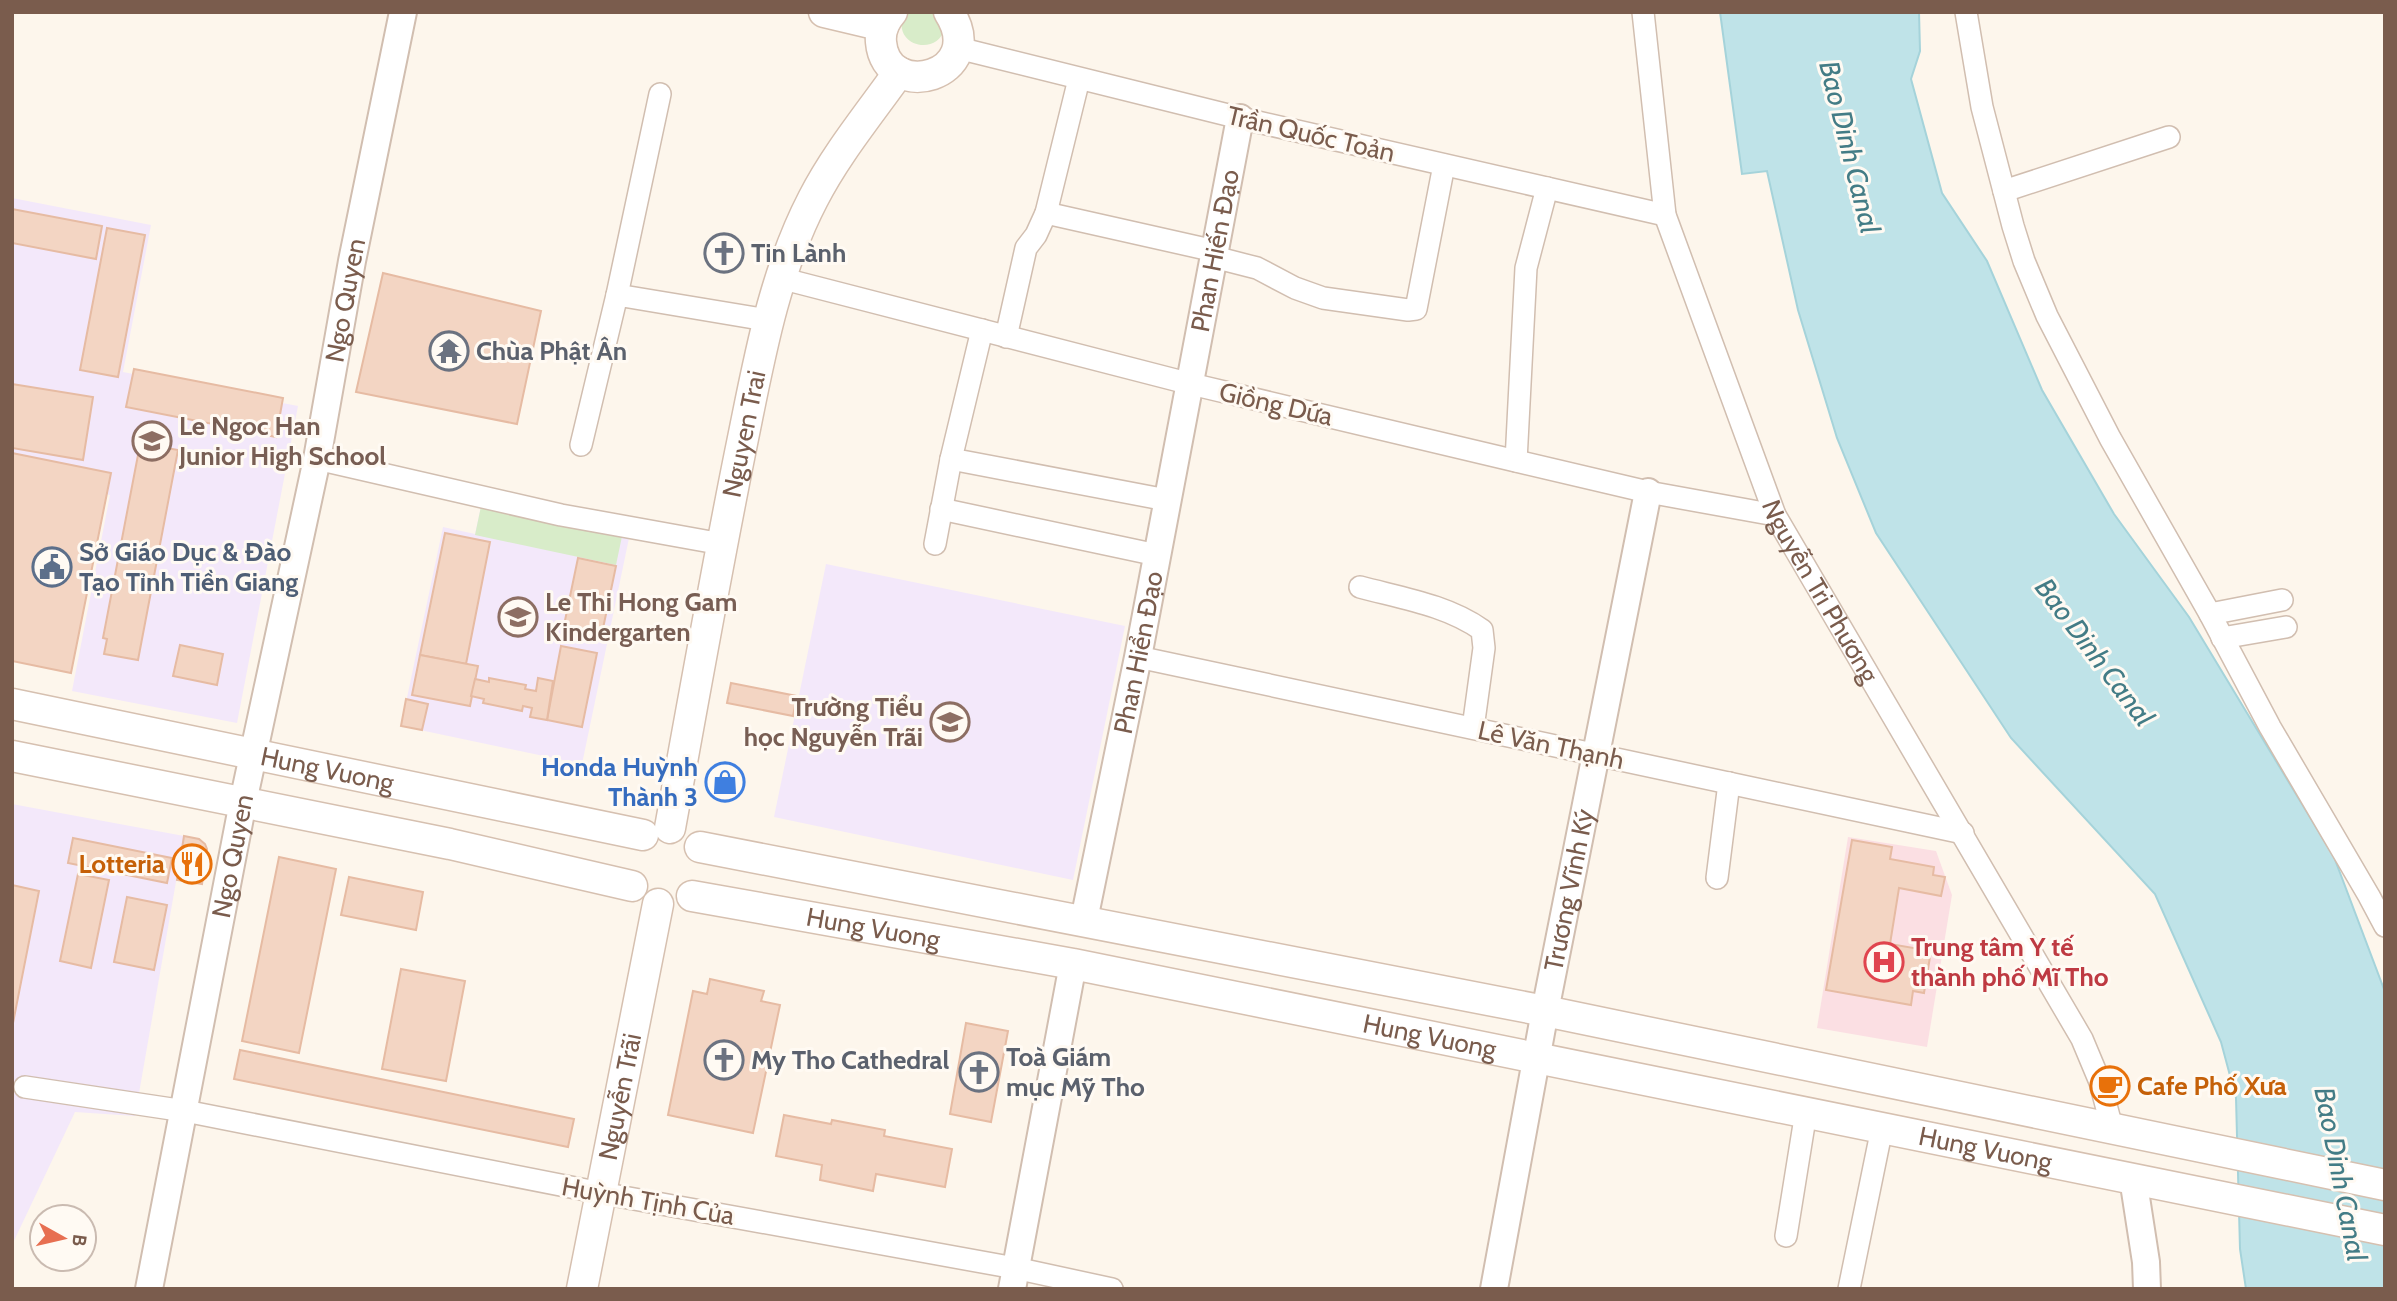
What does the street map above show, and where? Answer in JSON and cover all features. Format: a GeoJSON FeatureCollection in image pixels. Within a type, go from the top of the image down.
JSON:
{"type":"FeatureCollection","features":[{"type":"Feature","properties":{"kind":"main road"},"geometry":{"type":"LineString","coordinates":[[824,12],[887,19],[881,47],[891,65],[911,77],[923,78],[945,69],[958,48],[956,23],[949,12]]}},
{"type":"Feature","properties":{"kind":"main road","name":"Nguyen Trai"},"geometry":{"type":"LineString","coordinates":[[632,886],[628,858],[633,844],[657,831],[722,544],[767,320],[780,278],[813,199],[829,171],[900,72]]}},
{"type":"Feature","properties":{"kind":"main road","name":"Hung Vuong"},"geometry":{"type":"LineString","coordinates":[[12,704],[657,831]]}},
{"type":"Feature","properties":{"kind":"main road","name":"Hung Vuong"},"geometry":{"type":"LineString","coordinates":[[12,756],[450,844],[632,886]]}},
{"type":"Feature","properties":{"kind":"main road"},"geometry":{"type":"LineString","coordinates":[[632,886],[639,894],[658,904],[670,905],[692,895],[700,885],[705,872],[705,861],[700,847],[692,837],[682,831],[657,831]]}},
{"type":"Feature","properties":{"kind":"main road","name":"Hung Vuong"},"geometry":{"type":"LineString","coordinates":[[700,847],[1545,1011],[2385,1185]]}},
{"type":"Feature","properties":{"kind":"main road","name":"Hung Vuong"},"geometry":{"type":"LineString","coordinates":[[692,895],[1073,964],[2385,1230]]}},
{"type":"Feature","properties":{"kind":"main road","name":"Nguyễn Trãi"},"geometry":{"type":"LineString","coordinates":[[582,1289],[658,904]]}},
{"type":"Feature","properties":{"kind":"street","name":"Ngo Quyen"},"geometry":{"type":"LineString","coordinates":[[149,1289],[243,802],[317,459],[352,261],[402,12]]}},
{"type":"Feature","properties":{"kind":"street","name":"Nguyễn Tri Phương"},"geometry":{"type":"LineString","coordinates":[[1643,12],[1665,215],[1775,515],[2082,1039],[2100,1082],[2112,1128]]}},
{"type":"Feature","properties":{"kind":"street"},"geometry":{"type":"LineString","coordinates":[[1966,12],[1982,107],[2004,191],[2024,261],[2048,316],[2109,438],[2210,614],[2270,727],[2385,926]]}},
{"type":"Feature","properties":{"kind":"street","name":"Trần Quốc Toản"},"geometry":{"type":"LineString","coordinates":[[958,48],[1240,118],[1665,215]]}},
{"type":"Feature","properties":{"kind":"street"},"geometry":{"type":"LineString","coordinates":[[1006,337],[1026,248],[1036,235],[1046,212],[1079,79]]}},
{"type":"Feature","properties":{"kind":"street"},"geometry":{"type":"LineString","coordinates":[[582,446],[660,94]]}},
{"type":"Feature","properties":{"kind":"street","name":"Phan Hiến Đạo"},"geometry":{"type":"LineString","coordinates":[[1191,384],[1240,118]]}},
{"type":"Feature","properties":{"kind":"street"},"geometry":{"type":"LineString","coordinates":[[2004,191],[2169,137]]}},
{"type":"Feature","properties":{"kind":"street"},"geometry":{"type":"LineString","coordinates":[[1046,212],[1215,254],[1257,268],[1295,288],[1323,298],[1408,310],[1416,309],[1444,164]]}},
{"type":"Feature","properties":{"kind":"street"},"geometry":{"type":"LineString","coordinates":[[1516,461],[1526,268],[1547,188]]}},
{"type":"Feature","properties":{"kind":"street","name":"Giồng Dứa"},"geometry":{"type":"LineString","coordinates":[[780,278],[1191,384],[1647,492],[1775,515]]}},
{"type":"Feature","properties":{"kind":"street"},"geometry":{"type":"LineString","coordinates":[[617,295],[767,320]]}},
{"type":"Feature","properties":{"kind":"street"},"geometry":{"type":"LineString","coordinates":[[935,544],[951,459],[982,330]]}},
{"type":"Feature","properties":{"kind":"street","name":"Phan Hiển Đạo"},"geometry":{"type":"LineString","coordinates":[[1084,920],[1191,384]]}},
{"type":"Feature","properties":{"kind":"street"},"geometry":{"type":"LineString","coordinates":[[317,459],[561,515],[722,544]]}},
{"type":"Feature","properties":{"kind":"street"},"geometry":{"type":"LineString","coordinates":[[951,459],[1167,500]]}},
{"type":"Feature","properties":{"kind":"street","name":"Trương Vĩnh Ký"},"geometry":{"type":"LineString","coordinates":[[1494,1289],[1536,1057],[1647,492]]}},
{"type":"Feature","properties":{"kind":"street"},"geometry":{"type":"LineString","coordinates":[[941,509],[1157,555]]}},
{"type":"Feature","properties":{"kind":"street"},"geometry":{"type":"LineString","coordinates":[[1360,587],[1439,608],[1460,616],[1482,630],[1484,648],[1473,728]]}},
{"type":"Feature","properties":{"kind":"street"},"geometry":{"type":"LineString","coordinates":[[2210,614],[2282,600]]}},
{"type":"Feature","properties":{"kind":"street"},"geometry":{"type":"LineString","coordinates":[[2222,638],[2286,627]]}},
{"type":"Feature","properties":{"kind":"street","name":"Lê Văn Thạnh"},"geometry":{"type":"LineString","coordinates":[[1138,657],[1963,833]]}},
{"type":"Feature","properties":{"kind":"street"},"geometry":{"type":"LineString","coordinates":[[1717,878],[1729,783]]}},
{"type":"Feature","properties":{"kind":"street"},"geometry":{"type":"LineString","coordinates":[[1014,1278],[1073,964]]}},
{"type":"Feature","properties":{"kind":"street","name":"Huỳnh Tịnh Của"},"geometry":{"type":"LineString","coordinates":[[25,1087],[185,1111],[1014,1278],[1112,1289]]}},
{"type":"Feature","properties":{"kind":"street"},"geometry":{"type":"LineString","coordinates":[[1786,1236],[1806,1112]]}},
{"type":"Feature","properties":{"kind":"street"},"geometry":{"type":"LineString","coordinates":[[1849,1289],[1882,1128]]}},
{"type":"Feature","properties":{"kind":"street"},"geometry":{"type":"LineString","coordinates":[[2133,1178],[2146,1262],[2147,1289]]}},
{"type":"Feature","properties":{"kind":"shaded area","name":"Le Ngoc Han Junior High School"},"geometry":{"type":"Polygon","coordinates":[[[12,198],[151,225],[123,372],[298,406],[237,723],[72,691],[110,495],[12,475],[12,198]]]}},
{"type":"Feature","properties":{"kind":"shaded area","name":"Le Thi Hong Gam Kindergarten"},"geometry":{"type":"Polygon","coordinates":[[[485,488],[633,519],[582,764],[401,726],[443,527],[475,534],[485,488]]]}},
{"type":"Feature","properties":{"kind":"shaded area","name":"Trường Tiểu học Nguyễn Trãi"},"geometry":{"type":"Polygon","coordinates":[[[826,564],[1125,626],[1073,880],[774,817],[826,564]]]}},
{"type":"Feature","properties":{"kind":"shaded area"},"geometry":{"type":"Polygon","coordinates":[[[12,804],[184,836],[135,1116],[75,1112],[32,1203],[28,1203],[28,1211],[12,1245],[12,804]]]}},
{"type":"Feature","properties":{"kind":"shaded area","name":"Trung tâm Y tế thành phố Mĩ Tho"},"geometry":{"type":"Polygon","coordinates":[[[1848,837],[1936,851],[1952,895],[1927,1047],[1817,1028],[1848,837]]]}},
{"type":"Feature","properties":{"kind":"green space"},"geometry":{"type":"Polygon","coordinates":[[[904,12],[942,12],[944,29],[940,37],[934,43],[925,45],[909,40],[901,24],[904,12]]]}},
{"type":"Feature","properties":{"kind":"green space"},"geometry":{"type":"Polygon","coordinates":[[[484,492],[625,522],[616,565],[475,535],[484,492]]]}},
{"type":"Feature","properties":{"kind":"water","name":"Bao Dinh Canal"},"geometry":{"type":"Polygon","coordinates":[[[1720,12],[1919,12],[1920,51],[1911,79],[1942,193],[1987,261],[2042,390],[2114,514],[2189,617],[2334,857],[2385,992],[2385,1289],[2246,1289],[2240,1249],[2236,1098],[2221,1042],[2155,894],[2011,738],[1876,533],[1837,438],[1798,310],[1767,171],[1742,174],[1720,12]]]}},
{"type":"Feature","properties":{"kind":"building"},"geometry":{"type":"Polygon","coordinates":[[[12,209],[102,226],[96,259],[12,243],[12,209]]]}},
{"type":"Feature","properties":{"kind":"building"},"geometry":{"type":"Polygon","coordinates":[[[107,228],[145,235],[118,377],[80,370],[107,228]]]}},
{"type":"Feature","properties":{"kind":"building","name":"Chùa Phật Ân"},"geometry":{"type":"Polygon","coordinates":[[[383,273],[541,311],[517,424],[356,392],[383,273]]]}},
{"type":"Feature","properties":{"kind":"building"},"geometry":{"type":"Polygon","coordinates":[[[134,369],[283,398],[276,437],[240,430],[239,434],[212,429],[213,424],[126,407],[134,369]]]}},
{"type":"Feature","properties":{"kind":"building"},"geometry":{"type":"Polygon","coordinates":[[[12,384],[93,397],[83,460],[12,448],[12,384]]]}},
{"type":"Feature","properties":{"kind":"building"},"geometry":{"type":"Polygon","coordinates":[[[145,444],[178,450],[138,660],[104,654],[107,639],[103,638],[138,455],[142,456],[145,444]]]}},
{"type":"Feature","properties":{"kind":"building","name":"Sở Giáo Dục & Đào Tạo Tỉnh Tiền Giang"},"geometry":{"type":"Polygon","coordinates":[[[12,453],[111,473],[71,673],[12,661],[12,453]]]}},
{"type":"Feature","properties":{"kind":"building"},"geometry":{"type":"Polygon","coordinates":[[[445,533],[490,542],[466,664],[420,655],[445,533]]]}},
{"type":"Feature","properties":{"kind":"building"},"geometry":{"type":"Polygon","coordinates":[[[578,558],[616,566],[601,638],[563,630],[578,558]]]}},
{"type":"Feature","properties":{"kind":"building"},"geometry":{"type":"Polygon","coordinates":[[[180,645],[223,654],[217,685],[173,676],[180,645]]]}},
{"type":"Feature","properties":{"kind":"building"},"geometry":{"type":"Polygon","coordinates":[[[561,646],[597,653],[582,727],[547,720],[561,646]]]}},
{"type":"Feature","properties":{"kind":"building"},"geometry":{"type":"Polygon","coordinates":[[[420,655],[478,666],[470,706],[412,695],[420,655]]]}},
{"type":"Feature","properties":{"kind":"building"},"geometry":{"type":"Polygon","coordinates":[[[489,678],[526,685],[525,689],[536,691],[538,678],[553,681],[547,720],[530,717],[532,708],[523,706],[522,711],[483,703],[484,699],[471,696],[475,679],[489,682],[489,678]]]}},
{"type":"Feature","properties":{"kind":"building"},"geometry":{"type":"Polygon","coordinates":[[[731,683],[797,696],[793,716],[727,703],[731,683]]]}},
{"type":"Feature","properties":{"kind":"building"},"geometry":{"type":"Polygon","coordinates":[[[406,699],[428,704],[422,730],[401,726],[406,699]]]}},
{"type":"Feature","properties":{"kind":"building","name":"Lotteria"},"geometry":{"type":"Polygon","coordinates":[[[184,836],[199,839],[207,849],[202,884],[177,880],[184,836]]]}},
{"type":"Feature","properties":{"kind":"building"},"geometry":{"type":"Polygon","coordinates":[[[73,838],[172,858],[167,883],[68,863],[73,838]]]}},
{"type":"Feature","properties":{"kind":"building"},"geometry":{"type":"Polygon","coordinates":[[[1852,840],[1892,847],[1890,859],[1934,867],[1933,875],[1945,877],[1941,896],[1899,888],[1890,944],[1931,951],[1924,993],[1913,991],[1911,1005],[1826,990],[1852,840]]]}},
{"type":"Feature","properties":{"kind":"building"},"geometry":{"type":"Polygon","coordinates":[[[279,857],[336,869],[299,1053],[242,1041],[279,857]]]}},
{"type":"Feature","properties":{"kind":"building"},"geometry":{"type":"Polygon","coordinates":[[[78,874],[109,880],[91,968],[60,961],[78,874]]]}},
{"type":"Feature","properties":{"kind":"building"},"geometry":{"type":"Polygon","coordinates":[[[349,877],[423,892],[416,930],[341,915],[349,877]]]}},
{"type":"Feature","properties":{"kind":"building"},"geometry":{"type":"Polygon","coordinates":[[[12,885],[39,891],[12,1028],[12,885]]]}},
{"type":"Feature","properties":{"kind":"building"},"geometry":{"type":"Polygon","coordinates":[[[127,897],[167,905],[154,970],[114,962],[127,897]]]}},
{"type":"Feature","properties":{"kind":"building"},"geometry":{"type":"Polygon","coordinates":[[[401,969],[465,981],[446,1081],[382,1069],[401,969]]]}},
{"type":"Feature","properties":{"kind":"building","name":"My Tho Cathedral"},"geometry":{"type":"Polygon","coordinates":[[[710,979],[764,991],[761,1001],[780,1005],[753,1133],[668,1115],[693,991],[707,994],[710,979]]]}},
{"type":"Feature","properties":{"kind":"building","name":"Toà Giám mục Mỹ Tho"},"geometry":{"type":"Polygon","coordinates":[[[966,1023],[1008,1031],[991,1122],[950,1114],[966,1023]]]}},
{"type":"Feature","properties":{"kind":"building"},"geometry":{"type":"Polygon","coordinates":[[[240,1050],[574,1119],[568,1147],[234,1079],[240,1050]]]}},
{"type":"Feature","properties":{"kind":"building"},"geometry":{"type":"Polygon","coordinates":[[[784,1115],[831,1124],[832,1120],[885,1130],[884,1136],[952,1149],[945,1187],[876,1174],[873,1191],[820,1180],[822,1165],[776,1156],[784,1115]]]}},
{"type":"Feature","properties":{"kind":"place","name":"Tin Lành"},"geometry":{"type":"Point","coordinates":[724,253]}},
{"type":"Feature","properties":{"kind":"place","name":"Chùa Phật Ân"},"geometry":{"type":"Point","coordinates":[449,351]}},
{"type":"Feature","properties":{"kind":"place","name":"Le Ngoc Han Junior High School"},"geometry":{"type":"Point","coordinates":[152,441]}},
{"type":"Feature","properties":{"kind":"place","name":"Sở Giáo Dục & Đào Tạo Tỉnh Tiền Giang"},"geometry":{"type":"Point","coordinates":[52,567]}},
{"type":"Feature","properties":{"kind":"place","name":"Le Thi Hong Gam Kindergarten"},"geometry":{"type":"Point","coordinates":[518,617]}},
{"type":"Feature","properties":{"kind":"place","name":"Trường Tiểu học Nguyễn Trãi"},"geometry":{"type":"Point","coordinates":[950,722]}},
{"type":"Feature","properties":{"kind":"place","name":"Honda Huỳnh Thành 3"},"geometry":{"type":"Point","coordinates":[725,782]}},
{"type":"Feature","properties":{"kind":"place","name":"Lotteria"},"geometry":{"type":"Point","coordinates":[192,864]}},
{"type":"Feature","properties":{"kind":"place","name":"Trung tâm Y tế thành phố Mĩ Tho"},"geometry":{"type":"Point","coordinates":[1884,962]}},
{"type":"Feature","properties":{"kind":"place","name":"My Tho Cathedral"},"geometry":{"type":"Point","coordinates":[724,1060]}},
{"type":"Feature","properties":{"kind":"place","name":"Toà Giám mục Mỹ Tho"},"geometry":{"type":"Point","coordinates":[979,1072]}},
{"type":"Feature","properties":{"kind":"place","name":"Cafe Phố Xưa"},"geometry":{"type":"Point","coordinates":[2110,1086]}}]}
